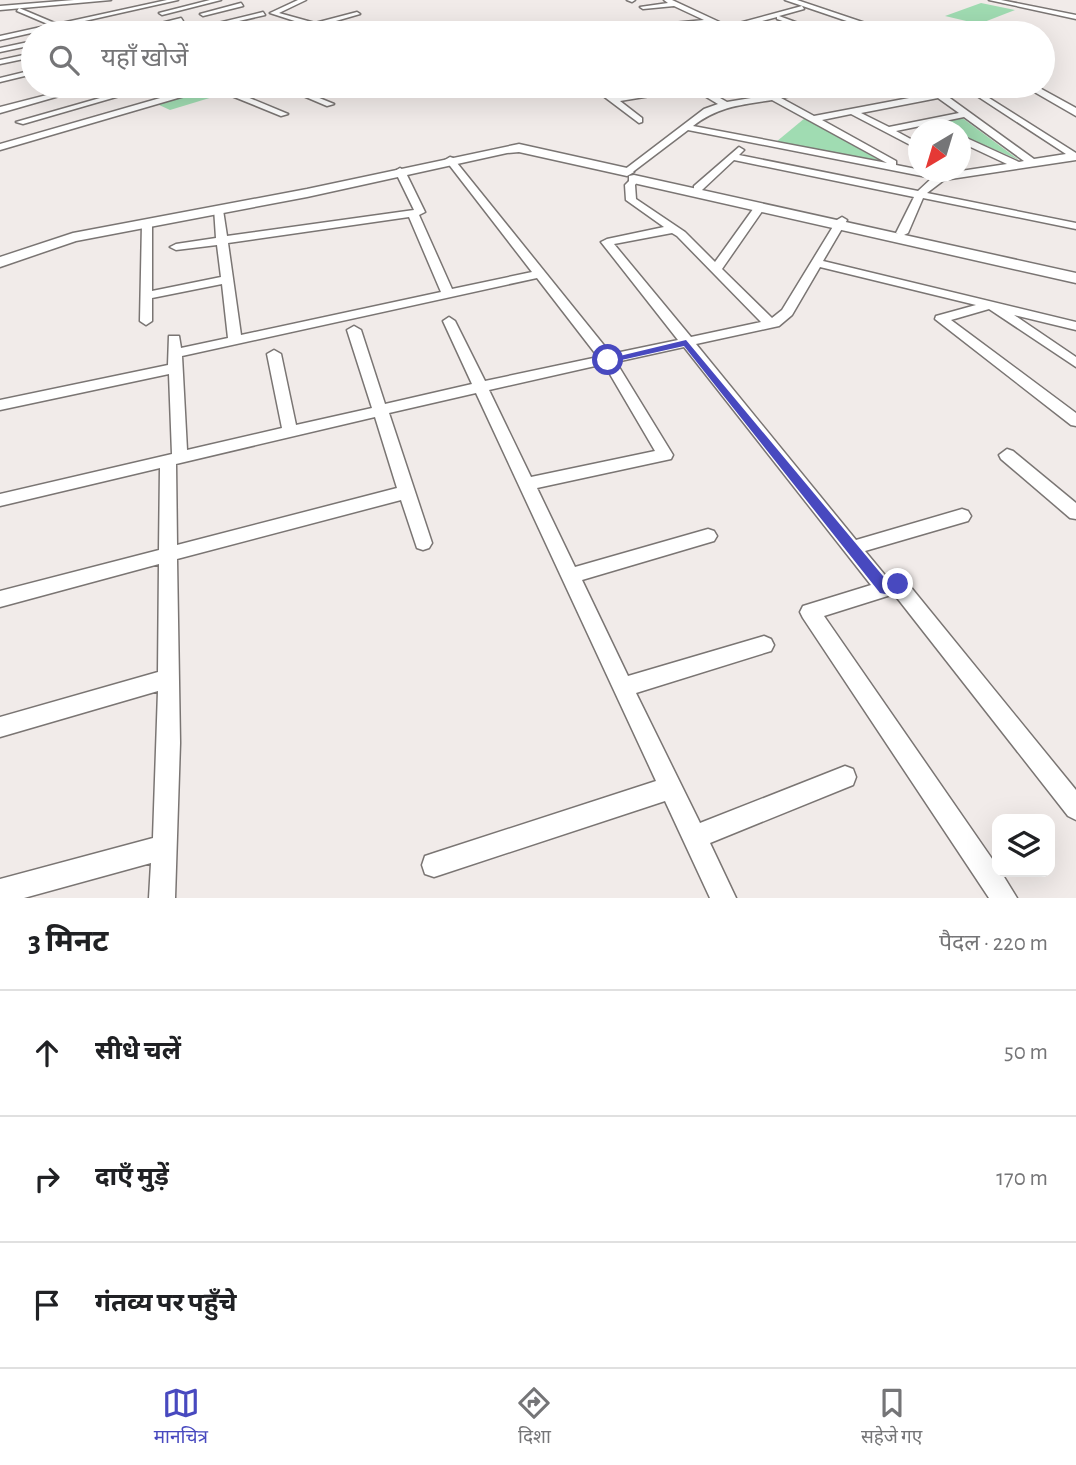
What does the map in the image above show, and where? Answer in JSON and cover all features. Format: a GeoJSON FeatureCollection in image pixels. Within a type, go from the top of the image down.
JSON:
{"type":"FeatureCollection","features":[{"type":"Feature","properties":{"kind":"street"},"geometry":{"type":"LineString","coordinates":[[0,8],[107,0]]}},
{"type":"Feature","properties":{"kind":"street"},"geometry":{"type":"LineString","coordinates":[[80,21],[175,0]]}},
{"type":"Feature","properties":{"kind":"street"},"geometry":{"type":"LineString","coordinates":[[156,14],[218,0]]}},
{"type":"Feature","properties":{"kind":"street"},"geometry":{"type":"LineString","coordinates":[[225,0],[300,21]]}},
{"type":"Feature","properties":{"kind":"street"},"geometry":{"type":"LineString","coordinates":[[779,0],[851,21]]}},
{"type":"Feature","properties":{"kind":"street"},"geometry":{"type":"LineString","coordinates":[[789,0],[844,21]]}},
{"type":"Feature","properties":{"kind":"street"},"geometry":{"type":"LineString","coordinates":[[992,0],[1076,18]]}},
{"type":"Feature","properties":{"kind":"street"},"geometry":{"type":"LineString","coordinates":[[1025,7],[1044,0]]}},
{"type":"Feature","properties":{"kind":"street"},"geometry":{"type":"LineString","coordinates":[[237,21],[301,2]]}},
{"type":"Feature","properties":{"kind":"street"},"geometry":{"type":"LineString","coordinates":[[643,7],[671,2],[712,21]]}},
{"type":"Feature","properties":{"kind":"street"},"geometry":{"type":"LineString","coordinates":[[759,21],[828,2]]}},
{"type":"Feature","properties":{"kind":"street"},"geometry":{"type":"LineString","coordinates":[[175,21],[241,5]]}},
{"type":"Feature","properties":{"kind":"street"},"geometry":{"type":"LineString","coordinates":[[768,21],[808,8]]}},
{"type":"Feature","properties":{"kind":"street"},"geometry":{"type":"LineString","coordinates":[[19,10],[45,21]]}},
{"type":"Feature","properties":{"kind":"street"},"geometry":{"type":"LineString","coordinates":[[1064,15],[1076,10]]}},
{"type":"Feature","properties":{"kind":"street"},"geometry":{"type":"LineString","coordinates":[[233,21],[269,13]]}},
{"type":"Feature","properties":{"kind":"street"},"geometry":{"type":"LineString","coordinates":[[330,21],[356,14]]}},
{"type":"Feature","properties":{"kind":"street"},"geometry":{"type":"LineString","coordinates":[[102,16],[115,21]]}},
{"type":"Feature","properties":{"kind":"street"},"geometry":{"type":"LineString","coordinates":[[779,18],[788,21]]}},
{"type":"Feature","properties":{"kind":"street"},"geometry":{"type":"LineString","coordinates":[[0,38],[21,34]]}},
{"type":"Feature","properties":{"kind":"street"},"geometry":{"type":"LineString","coordinates":[[0,50],[21,46]]}},
{"type":"Feature","properties":{"kind":"street"},"geometry":{"type":"LineString","coordinates":[[0,62],[21,58]]}},
{"type":"Feature","properties":{"kind":"street"},"geometry":{"type":"LineString","coordinates":[[0,79],[21,73]]}},
{"type":"Feature","properties":{"kind":"street"},"geometry":{"type":"LineString","coordinates":[[1055,95],[1076,107]]}},
{"type":"Feature","properties":{"kind":"street"},"geometry":{"type":"LineString","coordinates":[[0,110],[45,98]]}},
{"type":"Feature","properties":{"kind":"street"},"geometry":{"type":"LineString","coordinates":[[20,122],[107,98]]}},
{"type":"Feature","properties":{"kind":"street"},"geometry":{"type":"LineString","coordinates":[[0,147],[170,98]]}},
{"type":"Feature","properties":{"kind":"street"},"geometry":{"type":"LineString","coordinates":[[243,98],[284,114]]}},
{"type":"Feature","properties":{"kind":"street"},"geometry":{"type":"LineString","coordinates":[[315,98],[330,104]]}},
{"type":"Feature","properties":{"kind":"street"},"geometry":{"type":"LineString","coordinates":[[610,98],[639,120]]}},
{"type":"Feature","properties":{"kind":"street"},"geometry":{"type":"LineString","coordinates":[[613,100],[625,98]]}},
{"type":"Feature","properties":{"kind":"street"},"geometry":{"type":"LineString","coordinates":[[714,98],[725,105]]}},
{"type":"Feature","properties":{"kind":"street"},"geometry":{"type":"LineString","coordinates":[[766,98],[707,111],[630,175],[630,185],[631,200],[681,234],[770,324]]}},
{"type":"Feature","properties":{"kind":"street"},"geometry":{"type":"LineString","coordinates":[[774,98],[895,164],[895,168]]}},
{"type":"Feature","properties":{"kind":"street"},"geometry":{"type":"LineString","coordinates":[[814,119],[925,98]]}},
{"type":"Feature","properties":{"kind":"street"},"geometry":{"type":"LineString","coordinates":[[944,98],[1031,162]]}},
{"type":"Feature","properties":{"kind":"street"},"geometry":{"type":"LineString","coordinates":[[984,98],[1075,156]]}},
{"type":"Feature","properties":{"kind":"street"},"geometry":{"type":"LineString","coordinates":[[1050,98],[1076,113]]}},
{"type":"Feature","properties":{"kind":"street"},"geometry":{"type":"LineString","coordinates":[[0,110],[42,135]]}},
{"type":"Feature","properties":{"kind":"street"},"geometry":{"type":"LineString","coordinates":[[853,112],[908,140]]}},
{"type":"Feature","properties":{"kind":"street"},"geometry":{"type":"LineString","coordinates":[[941,119],[966,114]]}},
{"type":"Feature","properties":{"kind":"street"},"geometry":{"type":"LineString","coordinates":[[888,130],[908,126]]}},
{"type":"Feature","properties":{"kind":"street"},"geometry":{"type":"LineString","coordinates":[[687,127],[908,171]]}},
{"type":"Feature","properties":{"kind":"street"},"geometry":{"type":"LineString","coordinates":[[698,188],[752,139]]}},
{"type":"Feature","properties":{"kind":"street"},"geometry":{"type":"LineString","coordinates":[[971,143],[1018,165]]}},
{"type":"Feature","properties":{"kind":"street"},"geometry":{"type":"LineString","coordinates":[[0,262],[73,237],[307,193],[507,149],[698,188],[1076,278]]}},
{"type":"Feature","properties":{"kind":"street"},"geometry":{"type":"LineString","coordinates":[[971,169],[1075,156]]}},
{"type":"Feature","properties":{"kind":"street"},"geometry":{"type":"LineString","coordinates":[[732,157],[1076,226]]}},
{"type":"Feature","properties":{"kind":"street"},"geometry":{"type":"LineString","coordinates":[[450,160],[608,360],[665,455],[526,484]]}},
{"type":"Feature","properties":{"kind":"street"},"geometry":{"type":"LineString","coordinates":[[176,247],[420,212],[400,171]]}},
{"type":"Feature","properties":{"kind":"street"},"geometry":{"type":"LineString","coordinates":[[630,175],[760,207],[902,233],[1076,272]]}},
{"type":"Feature","properties":{"kind":"street"},"geometry":{"type":"LineString","coordinates":[[902,233],[919,195],[932,182]]}},
{"type":"Feature","properties":{"kind":"street"},"geometry":{"type":"LineString","coordinates":[[716,270],[760,207]]}},
{"type":"Feature","properties":{"kind":"street"},"geometry":{"type":"LineString","coordinates":[[218,210],[235,339]]}},
{"type":"Feature","properties":{"kind":"street"},"geometry":{"type":"LineString","coordinates":[[413,213],[448,294]]}},
{"type":"Feature","properties":{"kind":"street"},"geometry":{"type":"LineString","coordinates":[[0,500],[480,387],[770,324],[787,312],[841,222]]}},
{"type":"Feature","properties":{"kind":"street"},"geometry":{"type":"LineString","coordinates":[[145,321],[148,223]]}},
{"type":"Feature","properties":{"kind":"street"},"geometry":{"type":"LineString","coordinates":[[673,229],[607,242],[885,589]]}},
{"type":"Feature","properties":{"kind":"street"},"geometry":{"type":"LineString","coordinates":[[817,263],[1076,326]]}},
{"type":"Feature","properties":{"kind":"street"},"geometry":{"type":"LineString","coordinates":[[0,405],[175,353],[540,274]]}},
{"type":"Feature","properties":{"kind":"street"},"geometry":{"type":"LineString","coordinates":[[146,296],[228,279]]}},
{"type":"Feature","properties":{"kind":"street"},"geometry":{"type":"LineString","coordinates":[[1076,363],[991,305],[941,319],[1076,421]]}},
{"type":"Feature","properties":{"kind":"street"},"geometry":{"type":"LineString","coordinates":[[449,321],[723,898]]}},
{"type":"Feature","properties":{"kind":"street"},"geometry":{"type":"LineString","coordinates":[[354,330],[423,543]]}},
{"type":"Feature","properties":{"kind":"street"},"geometry":{"type":"LineString","coordinates":[[162,898],[175,353]]}},
{"type":"Feature","properties":{"kind":"street"},"geometry":{"type":"LineString","coordinates":[[274,354],[290,432]]}},
{"type":"Feature","properties":{"kind":"street"},"geometry":{"type":"LineString","coordinates":[[1007,456],[1076,513]]}},
{"type":"Feature","properties":{"kind":"street"},"geometry":{"type":"LineString","coordinates":[[0,599],[406,492]]}},
{"type":"Feature","properties":{"kind":"street"},"geometry":{"type":"LineString","coordinates":[[852,548],[962,516]]}},
{"type":"Feature","properties":{"kind":"street"},"geometry":{"type":"LineString","coordinates":[[570,576],[708,536]]}},
{"type":"Feature","properties":{"kind":"street"},"geometry":{"type":"LineString","coordinates":[[1004,898],[810,612],[898,584],[1076,808]]}},
{"type":"Feature","properties":{"kind":"street"},"geometry":{"type":"LineString","coordinates":[[623,687],[764,645]]}},
{"type":"Feature","properties":{"kind":"street"},"geometry":{"type":"LineString","coordinates":[[0,727],[169,678]]}},
{"type":"Feature","properties":{"kind":"street"},"geometry":{"type":"LineString","coordinates":[[695,837],[845,777]]}},
{"type":"Feature","properties":{"kind":"street"},"geometry":{"type":"LineString","coordinates":[[433,865],[671,788]]}},
{"type":"Feature","properties":{"kind":"street"},"geometry":{"type":"LineString","coordinates":[[0,892],[164,847]]}},
{"type":"Feature","properties":{"kind":"green space"},"geometry":{"type":"Polygon","coordinates":[[[981,3],[1015,10],[987,21],[966,21],[945,16],[981,3]]]}},
{"type":"Feature","properties":{"kind":"green space"},"geometry":{"type":"Polygon","coordinates":[[[178,98],[210,98],[170,110],[157,104],[178,98]]]}},
{"type":"Feature","properties":{"kind":"green space"},"geometry":{"type":"Polygon","coordinates":[[[805,118],[884,163],[776,142],[805,118]]]}},
{"type":"Feature","properties":{"kind":"green space"},"geometry":{"type":"Polygon","coordinates":[[[971,124],[1019,160],[971,139],[971,124]]]}},
{"type":"Feature","properties":{"kind":"route"},"geometry":{"type":"LineString","coordinates":[[608,360],[686,342],[885,589],[898,584]]}}]}
